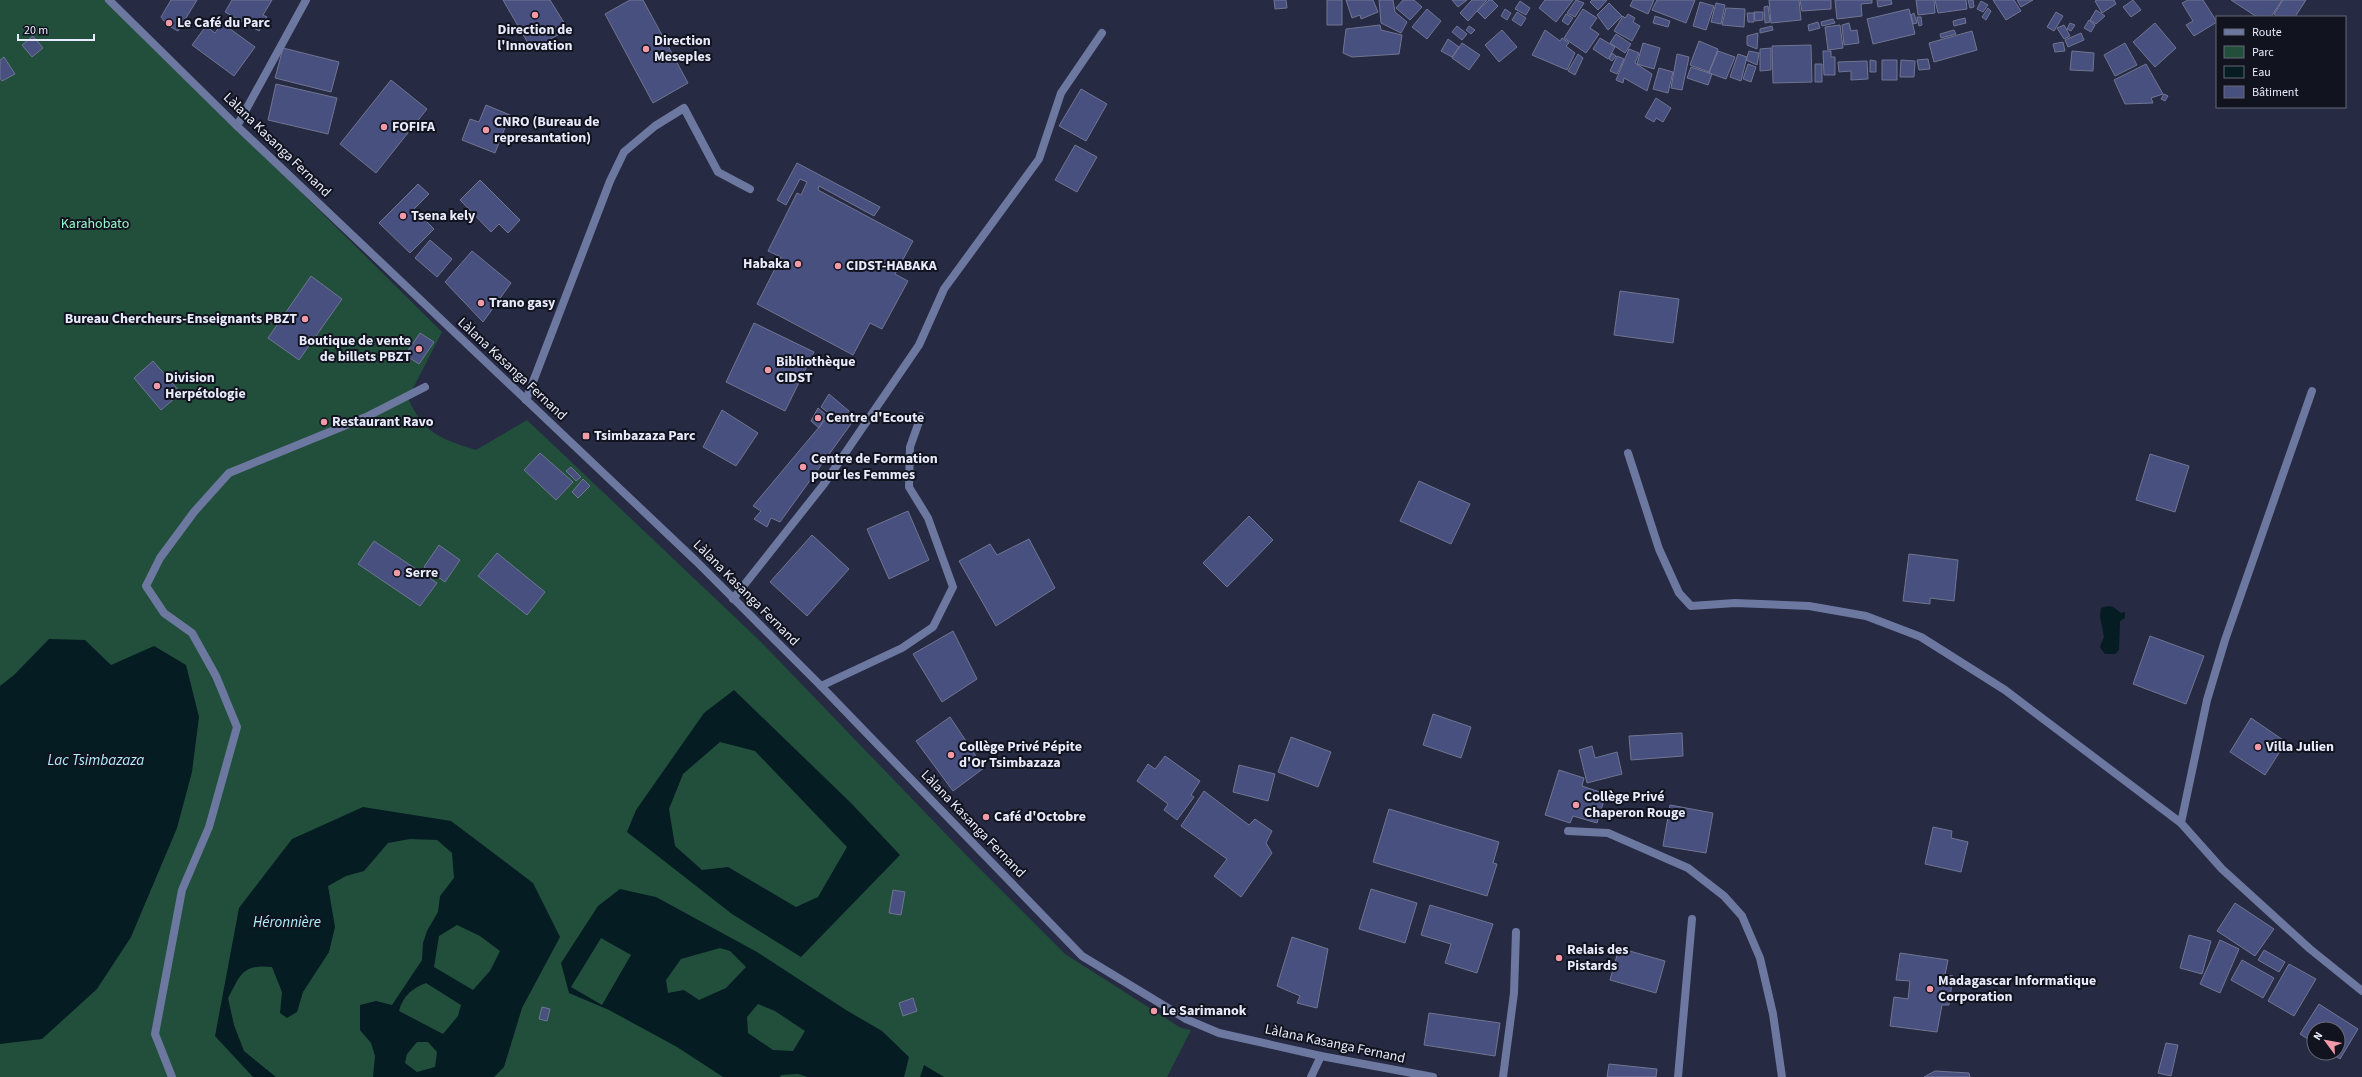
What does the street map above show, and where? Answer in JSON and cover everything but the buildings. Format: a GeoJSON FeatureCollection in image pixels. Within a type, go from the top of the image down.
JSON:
{"type":"FeatureCollection","features":[{"type":"Feature","properties":{"kind":"street","name":"Làlana Kasanga Fernand"},"geometry":{"type":"LineString","coordinates":[[109,0],[237,126],[696,561],[821,686],[1082,956],[1186,1019],[1219,1033],[1321,1056],[1433,1077]]}},
{"type":"Feature","properties":{"kind":"street"},"geometry":{"type":"LineString","coordinates":[[237,126],[306,0]]}},
{"type":"Feature","properties":{"kind":"street"},"geometry":{"type":"LineString","coordinates":[[733,599],[824,484],[919,345],[944,289],[1039,159],[1061,93],[1102,33]]}},
{"type":"Feature","properties":{"kind":"street"},"geometry":{"type":"LineString","coordinates":[[526,400],[610,182],[624,152],[655,126],[684,108],[718,172],[750,189]]}},
{"type":"Feature","properties":{"kind":"street"},"geometry":{"type":"LineString","coordinates":[[172,1077],[154,1034],[182,890],[209,827],[237,727],[216,676],[192,633],[164,613],[146,586],[160,558],[194,512],[229,473],[366,417],[425,387]]}},
{"type":"Feature","properties":{"kind":"street"},"geometry":{"type":"LineString","coordinates":[[2181,824],[2207,700],[2225,640],[2312,392]]}},
{"type":"Feature","properties":{"kind":"street"},"geometry":{"type":"LineString","coordinates":[[821,686],[902,648],[933,628],[953,586],[928,518],[909,487],[910,447],[921,416]]}},
{"type":"Feature","properties":{"kind":"street"},"geometry":{"type":"LineString","coordinates":[[1628,453],[1659,548],[1678,593],[1691,606],[1736,603],[1809,606],[1866,616],[1921,637],[2005,690],[2181,824],[2222,870],[2310,949],[2362,991]]}},
{"type":"Feature","properties":{"kind":"street"},"geometry":{"type":"LineString","coordinates":[[1568,831],[1608,833],[1688,868],[1724,896],[1742,916],[1760,958],[1773,1014],[1782,1077]]}},
{"type":"Feature","properties":{"kind":"street"},"geometry":{"type":"LineString","coordinates":[[1678,1077],[1692,919]]}},
{"type":"Feature","properties":{"kind":"street"},"geometry":{"type":"LineString","coordinates":[[1503,1077],[1514,993],[1516,932]]}},
{"type":"Feature","properties":{"kind":"street"},"geometry":{"type":"LineString","coordinates":[[1312,1077],[1321,1056]]}},
{"type":"Feature","properties":{"kind":"green space","name":"Karahobato"},"geometry":{"type":"Polygon","coordinates":[[[0,0],[107,0],[442,332],[408,398],[420,420],[443,438],[476,450],[527,420],[760,641],[968,857],[1065,954],[1181,1028],[1191,1030],[1167,1077],[0,1077],[0,0]]]}},
{"type":"Feature","properties":{"kind":"water"},"geometry":{"type":"Polygon","coordinates":[[[2108,606],[2113,607],[2121,613],[2125,612],[2125,618],[2120,621],[2119,650],[2115,654],[2105,654],[2100,647],[2104,637],[2100,616],[2101,608],[2108,606]]]}},
{"type":"Feature","properties":{"kind":"water","name":"Lac Tsimbazaza"},"geometry":{"type":"Polygon","coordinates":[[[49,639],[85,640],[111,665],[154,646],[186,665],[199,717],[192,772],[177,828],[131,937],[97,989],[42,1039],[0,1044],[0,686],[14,675],[49,639]]]}},
{"type":"Feature","properties":{"kind":"water"},"geometry":{"type":"Polygon","coordinates":[[[734,690],[851,803],[900,855],[801,957],[732,914],[627,832],[636,810],[704,713],[734,690]],[[720,742],[683,774],[669,809],[675,846],[702,870],[728,867],[796,907],[818,897],[847,847],[755,751],[720,742]]]}},
{"type":"Feature","properties":{"kind":"water","name":"Héronnière"},"geometry":{"type":"Polygon","coordinates":[[[363,807],[451,821],[533,883],[560,937],[522,1008],[504,1067],[494,1077],[373,1077],[375,1056],[371,1043],[360,1030],[360,1005],[376,1001],[392,1005],[422,960],[423,943],[427,931],[438,912],[440,896],[454,878],[452,853],[437,840],[410,839],[388,843],[364,871],[346,876],[328,886],[335,927],[329,952],[303,992],[297,1012],[287,1018],[280,1013],[282,992],[272,967],[254,967],[248,969],[240,977],[228,998],[234,1025],[244,1051],[276,1077],[253,1077],[215,1036],[239,908],[292,839],[363,807]],[[457,925],[439,936],[434,967],[473,990],[490,971],[500,951],[480,936],[457,925]],[[426,983],[405,997],[399,1011],[443,1034],[458,1016],[461,1005],[426,983]],[[417,1042],[407,1054],[405,1063],[417,1072],[435,1067],[437,1052],[428,1042],[417,1042]]]}},
{"type":"Feature","properties":{"kind":"water"},"geometry":{"type":"Polygon","coordinates":[[[620,889],[656,897],[757,952],[846,1010],[882,1031],[909,1057],[904,1077],[808,1077],[798,1074],[781,1075],[780,1077],[723,1077],[677,1047],[609,1010],[569,993],[561,963],[598,906],[620,889]],[[601,938],[571,987],[602,1005],[631,955],[601,938]],[[720,948],[681,959],[666,980],[668,993],[684,990],[699,1000],[726,988],[746,967],[730,951],[720,948]],[[758,1004],[747,1017],[748,1033],[773,1050],[793,1051],[805,1031],[775,1011],[758,1004]]]}},
{"type":"Feature","properties":{"kind":"water"},"geometry":{"type":"Polygon","coordinates":[[[924,1065],[944,1077],[920,1077],[924,1065]]]}},
{"type":"Feature","properties":{"kind":"place","name":"Direction de l'Innovation"},"geometry":{"type":"Point","coordinates":[535,15]}},
{"type":"Feature","properties":{"kind":"place","name":"Le Café du Parc"},"geometry":{"type":"Point","coordinates":[169,23]}},
{"type":"Feature","properties":{"kind":"place","name":"Direction Meseples"},"geometry":{"type":"Point","coordinates":[646,49]}},
{"type":"Feature","properties":{"kind":"place","name":"FOFIFA"},"geometry":{"type":"Point","coordinates":[384,127]}},
{"type":"Feature","properties":{"kind":"place","name":"CNRO (Bureau de represantation)"},"geometry":{"type":"Point","coordinates":[486,130]}},
{"type":"Feature","properties":{"kind":"place","name":"Tsena kely"},"geometry":{"type":"Point","coordinates":[403,216]}},
{"type":"Feature","properties":{"kind":"place","name":"Habaka"},"geometry":{"type":"Point","coordinates":[798,264]}},
{"type":"Feature","properties":{"kind":"place","name":"CIDST-HABAKA"},"geometry":{"type":"Point","coordinates":[838,266]}},
{"type":"Feature","properties":{"kind":"place","name":"Trano gasy"},"geometry":{"type":"Point","coordinates":[481,303]}},
{"type":"Feature","properties":{"kind":"place","name":"Bureau Chercheurs-Enseignants PBZT"},"geometry":{"type":"Point","coordinates":[305,319]}},
{"type":"Feature","properties":{"kind":"place","name":"Boutique de vente de billets PBZT"},"geometry":{"type":"Point","coordinates":[419,349]}},
{"type":"Feature","properties":{"kind":"place","name":"Bibliothèque CIDST"},"geometry":{"type":"Point","coordinates":[768,370]}},
{"type":"Feature","properties":{"kind":"place","name":"Division Herpétologie"},"geometry":{"type":"Point","coordinates":[157,386]}},
{"type":"Feature","properties":{"kind":"place","name":"Centre d'Ecoute"},"geometry":{"type":"Point","coordinates":[818,418]}},
{"type":"Feature","properties":{"kind":"place","name":"Restaurant Ravo"},"geometry":{"type":"Point","coordinates":[324,422]}},
{"type":"Feature","properties":{"kind":"place","name":"Tsimbazaza Parc"},"geometry":{"type":"Point","coordinates":[586,436]}},
{"type":"Feature","properties":{"kind":"place","name":"Centre de Formation pour les Femmes"},"geometry":{"type":"Point","coordinates":[803,467]}},
{"type":"Feature","properties":{"kind":"place","name":"Serre"},"geometry":{"type":"Point","coordinates":[397,573]}},
{"type":"Feature","properties":{"kind":"place","name":"Villa Julien"},"geometry":{"type":"Point","coordinates":[2258,747]}},
{"type":"Feature","properties":{"kind":"place","name":"Collège Privé Pépite d'Or Tsimbazaza"},"geometry":{"type":"Point","coordinates":[951,755]}},
{"type":"Feature","properties":{"kind":"place","name":"Collège Privé Chaperon Rouge"},"geometry":{"type":"Point","coordinates":[1576,805]}},
{"type":"Feature","properties":{"kind":"place","name":"Café d'Octobre"},"geometry":{"type":"Point","coordinates":[986,817]}},
{"type":"Feature","properties":{"kind":"place","name":"Relais des Pistards"},"geometry":{"type":"Point","coordinates":[1559,958]}},
{"type":"Feature","properties":{"kind":"place","name":"Madagascar Informatique Corporation"},"geometry":{"type":"Point","coordinates":[1930,989]}},
{"type":"Feature","properties":{"kind":"place","name":"Le Sarimanok"},"geometry":{"type":"Point","coordinates":[1154,1011]}}]}
